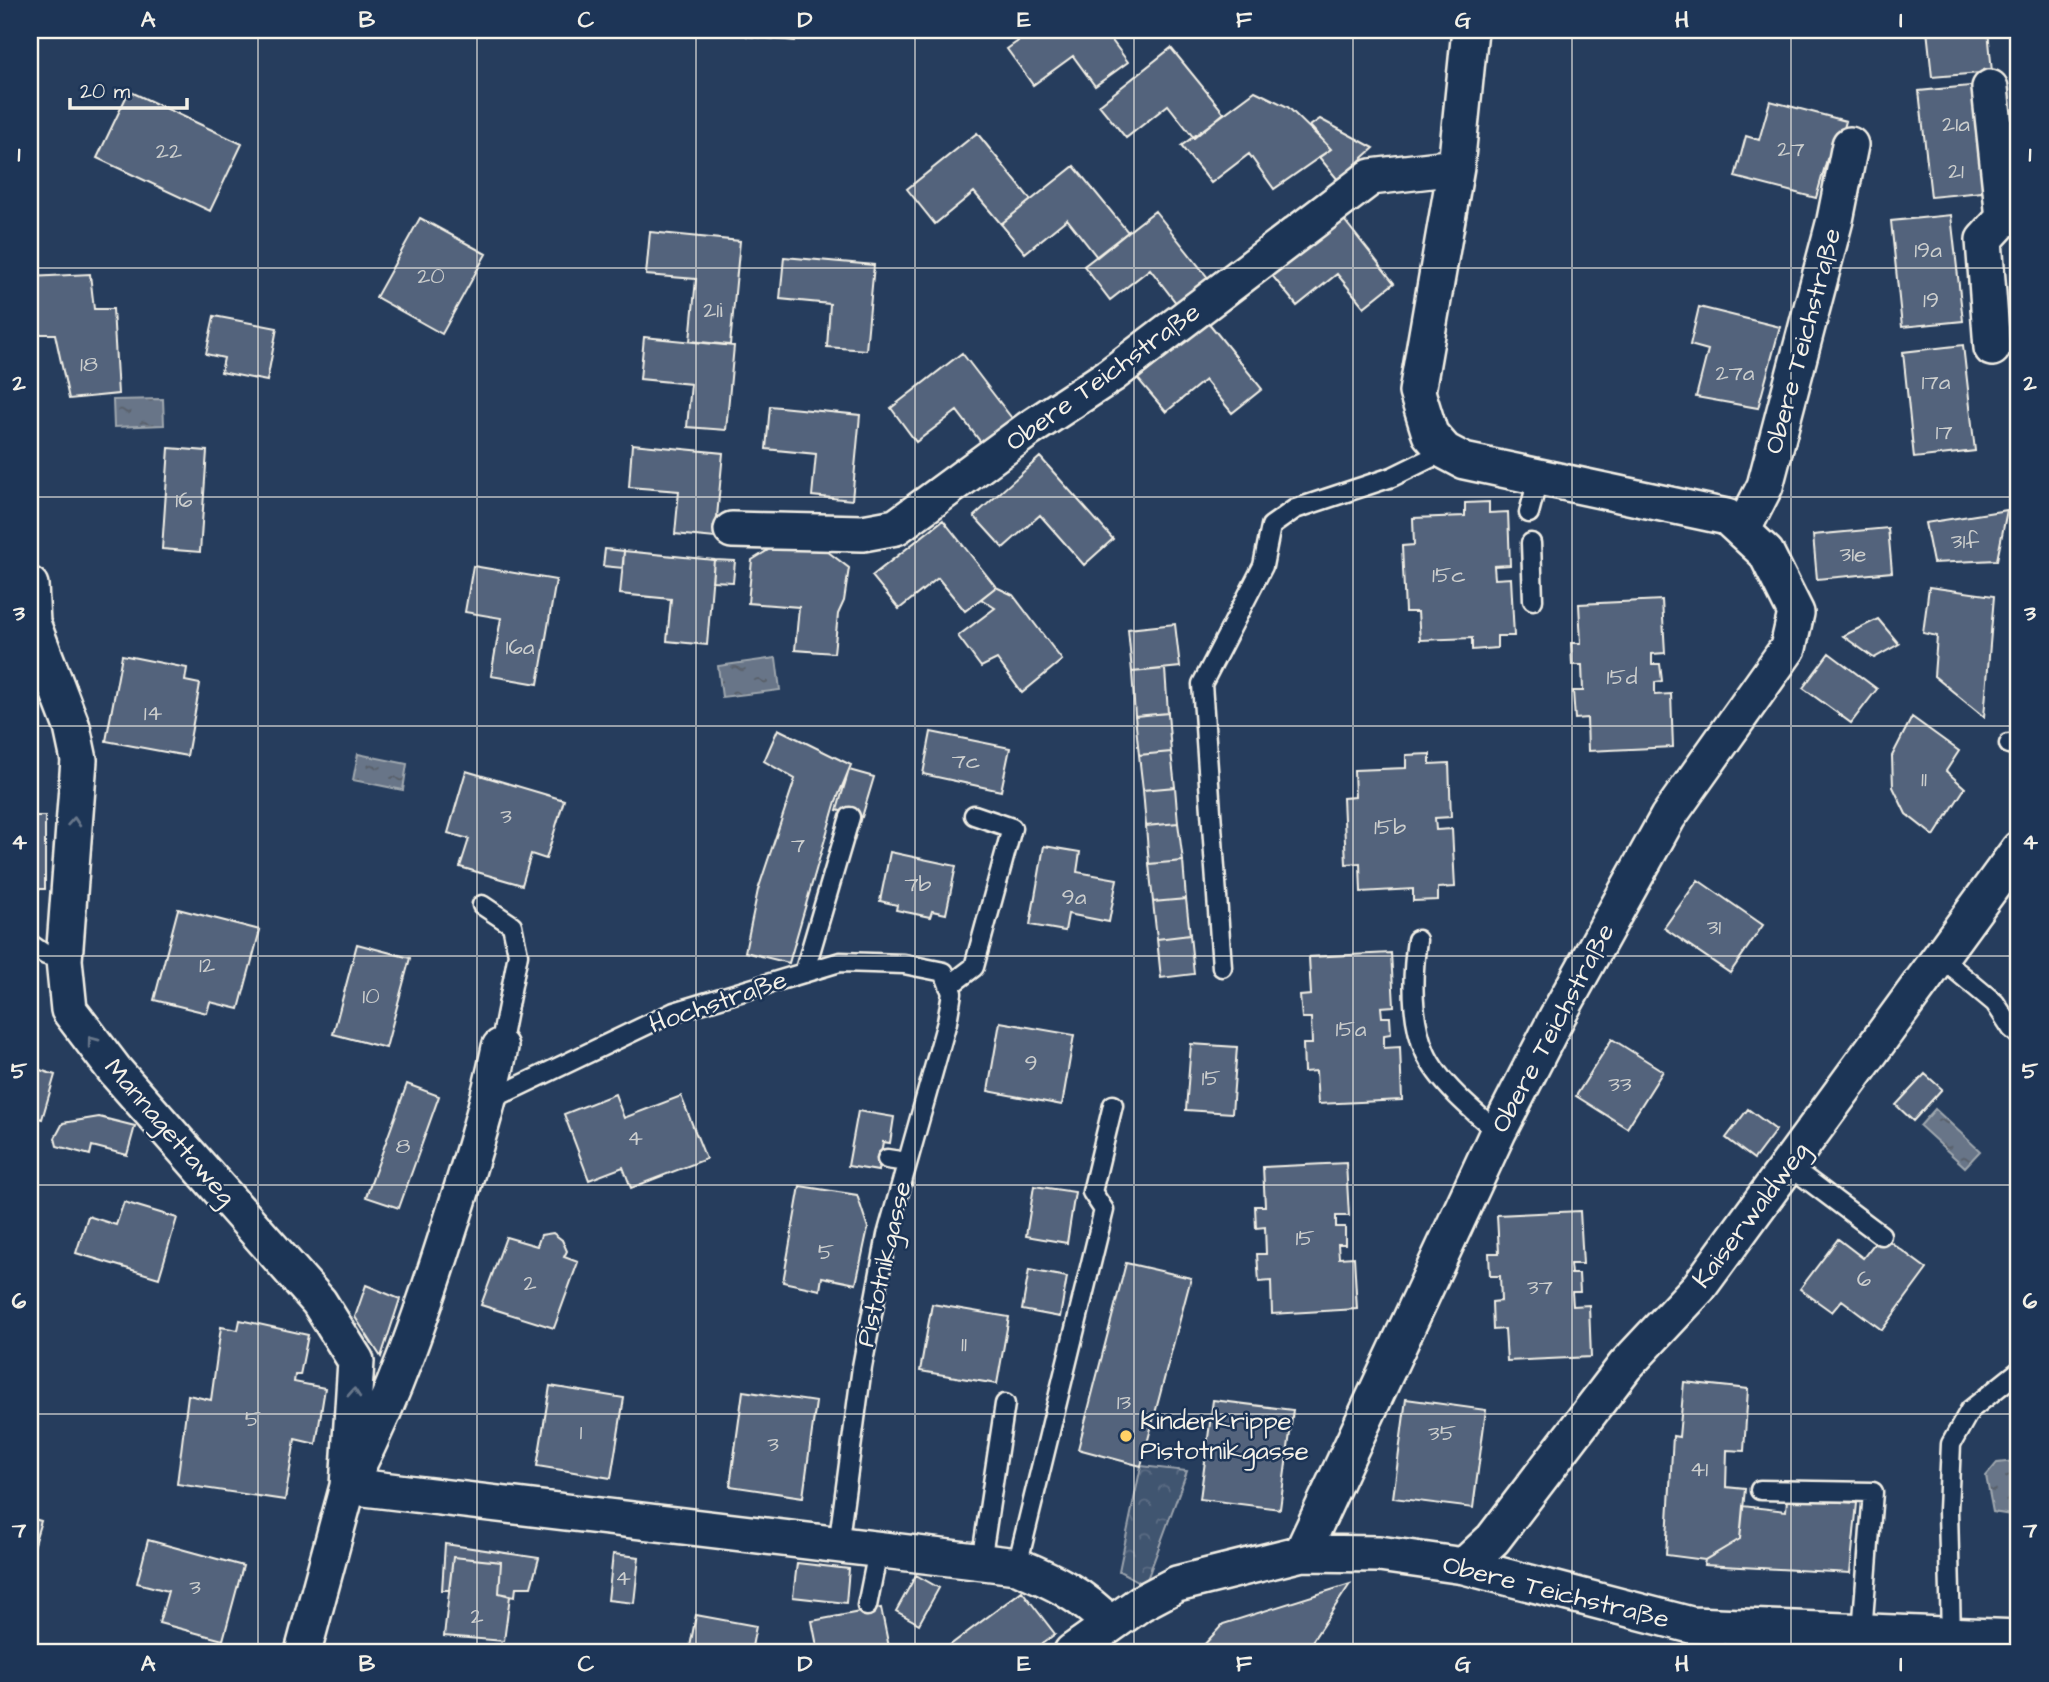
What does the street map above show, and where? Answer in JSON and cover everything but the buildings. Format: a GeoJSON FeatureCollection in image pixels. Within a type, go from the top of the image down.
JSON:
{"type":"FeatureCollection","features":[{"type":"Feature","properties":{"kind":"street"},"geometry":{"type":"LineString","coordinates":[[1445,451],[1430,434],[1417,391],[1456,167],[1470,30]]}},
{"type":"Feature","properties":{"kind":"street"},"geometry":{"type":"LineString","coordinates":[[1990,88],[2012,217],[1984,240],[1992,348]]}},
{"type":"Feature","properties":{"kind":"street","name":"Obere Teichstraße"},"geometry":{"type":"LineString","coordinates":[[1742,531],[1765,486],[1835,220],[1850,145]]}},
{"type":"Feature","properties":{"kind":"street","name":"Obere Teichstraße"},"geometry":{"type":"LineString","coordinates":[[732,530],[863,533],[896,527],[1029,429],[1111,375],[1371,177],[1456,167]]}},
{"type":"Feature","properties":{"kind":"street","name":"Obere Teichstraße"},"geometry":{"type":"LineString","coordinates":[[1302,1553],[1498,1132],[1625,892],[1668,817],[1788,648],[1796,613],[1766,553],[1727,517],[1534,478],[1464,461],[1445,451]]}},
{"type":"Feature","properties":{"kind":"street","name":"Mannagettaweg"},"geometry":{"type":"LineString","coordinates":[[30,585],[32,623],[72,727],[79,760],[64,960],[69,1010],[116,1072],[319,1302],[356,1361],[348,1486],[303,1652]]}},
{"type":"Feature","properties":{"kind":"street","name":"Kaiserwaldweg"},"geometry":{"type":"LineString","coordinates":[[1464,1566],[1493,1539],[1625,1366],[1699,1287],[2019,849]]}},
{"type":"Feature","properties":{"kind":"street"},"geometry":{"type":"LineString","coordinates":[[500,1047],[490,1100],[414,1338],[376,1431],[348,1486],[1017,1566],[1071,1589],[1088,1601],[1110,1624]]}},
{"type":"Feature","properties":{"kind":"street","name":"Obere Teichstraße"},"geometry":{"type":"LineString","coordinates":[[1072,1652],[1110,1624],[1177,1584],[1302,1553],[1379,1554],[1464,1566],[1691,1625],[2019,1638]]}},
{"type":"Feature","properties":{"kind":"lane"},"geometry":{"type":"LineString","coordinates":[[1222,967],[1202,684],[1264,566],[1271,526],[1295,509],[1392,477],[1445,451]]}},
{"type":"Feature","properties":{"kind":"lane"},"geometry":{"type":"LineString","coordinates":[[1529,513],[1534,494],[1534,478]]}},
{"type":"Feature","properties":{"kind":"lane"},"geometry":{"type":"LineString","coordinates":[[1531,543],[1533,600]]}},
{"type":"Feature","properties":{"kind":"lane"},"geometry":{"type":"LineString","coordinates":[[949,986],[974,967],[1012,828],[974,815]]}},
{"type":"Feature","properties":{"kind":"lane"},"geometry":{"type":"LineString","coordinates":[[804,973],[849,817]]}},
{"type":"Feature","properties":{"kind":"lane"},"geometry":{"type":"LineString","coordinates":[[482,905],[512,925],[518,954],[500,1047]]}},
{"type":"Feature","properties":{"kind":"lane"},"geometry":{"type":"LineString","coordinates":[[1417,940],[1413,995],[1425,1053],[1454,1091],[1498,1132]]}},
{"type":"Feature","properties":{"kind":"lane"},"geometry":{"type":"LineString","coordinates":[[30,944],[46,955],[64,960]]}},
{"type":"Feature","properties":{"kind":"lane"},"geometry":{"type":"LineString","coordinates":[[1941,958],[1995,1003],[2019,1035]]}},
{"type":"Feature","properties":{"kind":"lane","name":"Hochstraße"},"geometry":{"type":"LineString","coordinates":[[490,1100],[674,1012],[839,962],[904,964],[944,972],[949,986]]}},
{"type":"Feature","properties":{"kind":"lane","name":"Pistotnikgasse"},"geometry":{"type":"LineString","coordinates":[[838,1546],[862,1367],[887,1235],[947,1022],[952,993],[949,986]]}},
{"type":"Feature","properties":{"kind":"lane"},"geometry":{"type":"LineString","coordinates":[[1017,1566],[1104,1210],[1092,1192],[1113,1105]]}},
{"type":"Feature","properties":{"kind":"lane"},"geometry":{"type":"LineString","coordinates":[[887,1159],[907,1162]]}},
{"type":"Feature","properties":{"kind":"lane"},"geometry":{"type":"LineString","coordinates":[[1788,1166],[1881,1235]]}},
{"type":"Feature","properties":{"kind":"lane"},"geometry":{"type":"LineString","coordinates":[[1951,1636],[1948,1510],[1951,1444],[1970,1410],[2019,1371]]}},
{"type":"Feature","properties":{"kind":"lane"},"geometry":{"type":"LineString","coordinates":[[981,1562],[1005,1404]]}},
{"type":"Feature","properties":{"kind":"lane"},"geometry":{"type":"LineString","coordinates":[[1760,1490],[1873,1492],[1862,1632]]}},
{"type":"Feature","properties":{"kind":"lane"},"geometry":{"type":"LineString","coordinates":[[867,1606],[878,1551]]}},
{"type":"Feature","properties":{"kind":"green space"},"geometry":{"type":"Polygon","coordinates":[[[1141,1466],[1187,1471],[1145,1585],[1119,1571],[1141,1466]]]}},
{"type":"Feature","properties":{"kind":"water"},"geometry":{"type":"Polygon","coordinates":[[[163,399],[164,425],[114,427],[113,400],[163,399]]]}},
{"type":"Feature","properties":{"kind":"water"},"geometry":{"type":"Polygon","coordinates":[[[776,658],[780,690],[722,697],[718,666],[776,658]]]}},
{"type":"Feature","properties":{"kind":"water"},"geometry":{"type":"Polygon","coordinates":[[[358,754],[407,764],[403,790],[353,780],[358,754]]]}},
{"type":"Feature","properties":{"kind":"water"},"geometry":{"type":"Polygon","coordinates":[[[1935,1109],[1980,1151],[1965,1167],[1920,1126],[1935,1109]]]}},
{"type":"Feature","properties":{"kind":"water"},"geometry":{"type":"Polygon","coordinates":[[[2015,1461],[2020,1481],[2012,1515],[1993,1512],[1986,1476],[1997,1463],[2015,1461]]]}},
{"type":"Feature","properties":{"kind":"place","name":"Kinderkrippe Pistotnikgasse"},"geometry":{"type":"Point","coordinates":[1126,1436]}}]}
